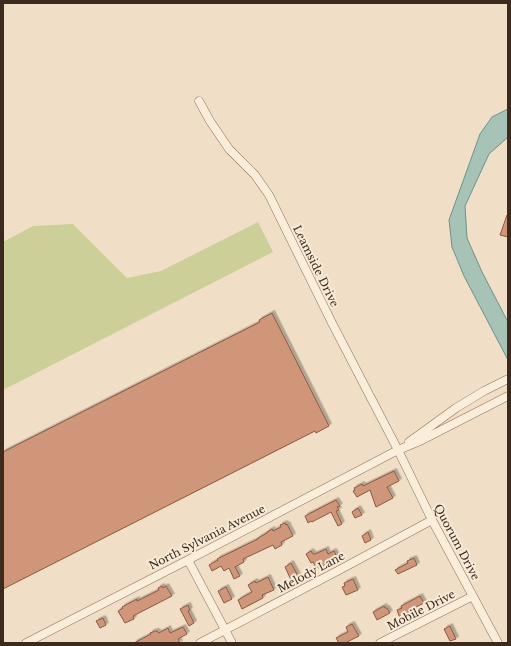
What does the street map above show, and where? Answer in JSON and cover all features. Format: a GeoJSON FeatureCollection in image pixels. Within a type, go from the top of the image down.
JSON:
{"type":"FeatureCollection","features":[{"type":"Feature","properties":{"kind":"street","name":"Leamside Drive"},"geometry":{"type":"LineString","coordinates":[[199,101],[210,121],[229,149],[255,175],[269,195],[332,324],[398,450]]}},
{"type":"Feature","properties":{"kind":"street","name":"North Sylvania Avenue"},"geometry":{"type":"LineString","coordinates":[[398,450],[456,408],[506,380]]}},
{"type":"Feature","properties":{"kind":"street"},"geometry":{"type":"LineString","coordinates":[[484,391],[492,405]]}},
{"type":"Feature","properties":{"kind":"street","name":"North Sylvania Avenue"},"geometry":{"type":"LineString","coordinates":[[26,643],[398,450],[420,441],[508,396]]}},
{"type":"Feature","properties":{"kind":"street","name":"Quorum Drive"},"geometry":{"type":"LineString","coordinates":[[398,450],[432,520],[498,643]]}},
{"type":"Feature","properties":{"kind":"street","name":"Melody Lane"},"geometry":{"type":"LineString","coordinates":[[200,643],[432,520]]}},
{"type":"Feature","properties":{"kind":"street"},"geometry":{"type":"LineString","coordinates":[[188,560],[232,643]]}},
{"type":"Feature","properties":{"kind":"street","name":"Mobile Drive"},"geometry":{"type":"LineString","coordinates":[[380,643],[473,596]]}},
{"type":"Feature","properties":{"kind":"green space"},"geometry":{"type":"Polygon","coordinates":[[[258,222],[273,252],[3,390],[3,242],[33,226],[73,224],[127,278],[161,271],[258,222]]]}},
{"type":"Feature","properties":{"kind":"shaded area"},"geometry":{"type":"Polygon","coordinates":[[[508,109],[508,137],[489,154],[465,206],[467,238],[482,272],[508,322],[508,360],[464,276],[452,247],[449,220],[480,134],[492,117],[508,109]]]}},
{"type":"Feature","properties":{"kind":"building"},"geometry":{"type":"Polygon","coordinates":[[[508,215],[508,237],[500,235],[508,215]]]}},
{"type":"Feature","properties":{"kind":"building"},"geometry":{"type":"Polygon","coordinates":[[[272,313],[329,426],[316,433],[315,431],[3,589],[3,452],[260,322],[259,320],[272,313]]]}},
{"type":"Feature","properties":{"kind":"building"},"geometry":{"type":"Polygon","coordinates":[[[394,471],[399,481],[387,487],[393,498],[376,507],[370,490],[357,497],[353,491],[355,490],[354,488],[362,484],[363,486],[394,471]]]}},
{"type":"Feature","properties":{"kind":"building"},"geometry":{"type":"Polygon","coordinates":[[[336,500],[340,506],[337,507],[339,510],[336,511],[342,524],[338,526],[331,512],[308,523],[305,516],[336,500]]]}},
{"type":"Feature","properties":{"kind":"building"},"geometry":{"type":"Polygon","coordinates":[[[358,508],[362,515],[355,518],[352,512],[358,508]]]}},
{"type":"Feature","properties":{"kind":"building"},"geometry":{"type":"Polygon","coordinates":[[[285,523],[293,536],[281,542],[282,545],[275,549],[273,545],[243,559],[244,562],[235,567],[240,576],[234,579],[229,568],[224,571],[221,566],[212,571],[209,565],[218,560],[217,559],[258,539],[272,529],[273,531],[281,527],[280,525],[285,523]]]}},
{"type":"Feature","properties":{"kind":"building"},"geometry":{"type":"Polygon","coordinates":[[[368,532],[371,540],[365,543],[362,536],[368,532]]]}},
{"type":"Feature","properties":{"kind":"building"},"geometry":{"type":"Polygon","coordinates":[[[326,549],[328,554],[334,551],[338,559],[316,568],[306,554],[311,551],[315,554],[326,549]]]}},
{"type":"Feature","properties":{"kind":"building"},"geometry":{"type":"Polygon","coordinates":[[[414,558],[417,565],[398,574],[395,570],[408,563],[407,561],[414,558]]]}},
{"type":"Feature","properties":{"kind":"building"},"geometry":{"type":"Polygon","coordinates":[[[291,563],[299,578],[292,582],[285,567],[291,563]]]}},
{"type":"Feature","properties":{"kind":"building"},"geometry":{"type":"Polygon","coordinates":[[[268,577],[274,590],[262,595],[263,598],[242,609],[238,600],[252,592],[248,585],[268,577]]]}},
{"type":"Feature","properties":{"kind":"building"},"geometry":{"type":"Polygon","coordinates":[[[353,579],[358,590],[346,595],[342,587],[345,586],[344,583],[353,579]]]}},
{"type":"Feature","properties":{"kind":"building"},"geometry":{"type":"Polygon","coordinates":[[[162,586],[163,588],[166,586],[172,596],[133,616],[134,619],[125,623],[118,611],[123,608],[122,607],[159,590],[158,588],[162,586]]]}},
{"type":"Feature","properties":{"kind":"building"},"geometry":{"type":"Polygon","coordinates":[[[226,587],[232,599],[224,603],[218,591],[226,587]]]}},
{"type":"Feature","properties":{"kind":"building"},"geometry":{"type":"Polygon","coordinates":[[[420,596],[424,603],[410,610],[411,612],[400,618],[397,610],[402,608],[401,606],[420,596]]]}},
{"type":"Feature","properties":{"kind":"building"},"geometry":{"type":"Polygon","coordinates":[[[188,605],[190,610],[188,611],[194,623],[189,626],[180,609],[188,605]]]}},
{"type":"Feature","properties":{"kind":"building"},"geometry":{"type":"Polygon","coordinates":[[[384,606],[390,613],[377,620],[373,612],[384,606]]]}},
{"type":"Feature","properties":{"kind":"building"},"geometry":{"type":"Polygon","coordinates":[[[103,618],[106,625],[100,628],[96,621],[103,618]]]}},
{"type":"Feature","properties":{"kind":"building"},"geometry":{"type":"Polygon","coordinates":[[[352,624],[359,636],[345,643],[339,643],[336,638],[348,632],[346,627],[352,624]]]}},
{"type":"Feature","properties":{"kind":"building"},"geometry":{"type":"Polygon","coordinates":[[[450,626],[456,639],[450,641],[444,629],[450,626]]]}},
{"type":"Feature","properties":{"kind":"building"},"geometry":{"type":"Polygon","coordinates":[[[183,627],[187,634],[178,639],[180,643],[134,643],[155,631],[159,633],[168,628],[170,633],[183,627]]]}}]}
